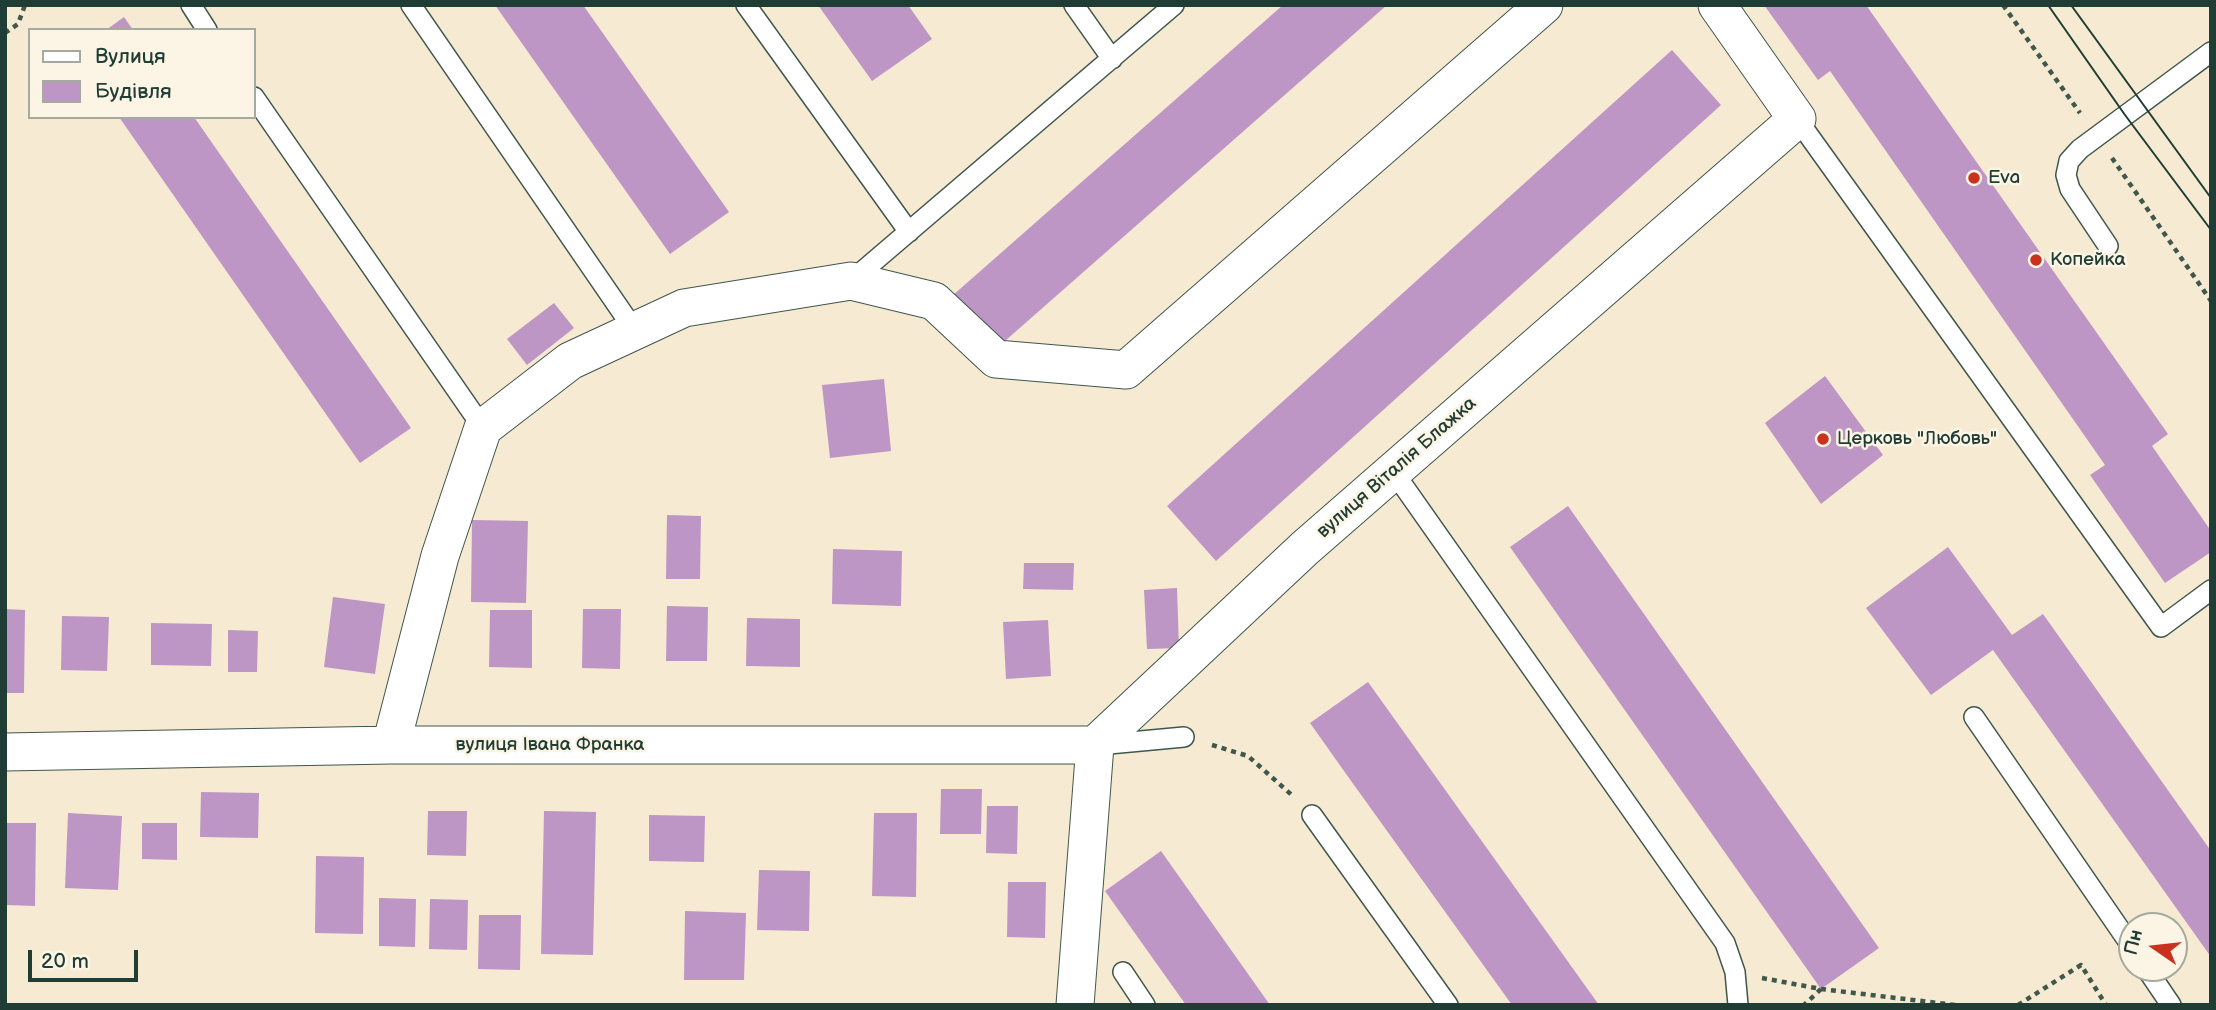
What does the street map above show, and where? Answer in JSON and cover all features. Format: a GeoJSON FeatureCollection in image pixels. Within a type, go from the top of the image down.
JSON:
{"type":"FeatureCollection","features":[{"type":"Feature","properties":{"kind":"street"},"geometry":{"type":"LineString","coordinates":[[391,745],[440,556],[483,428],[570,361],[684,308],[851,281],[934,301],[996,359],[1126,370],[1544,5]]}},
{"type":"Feature","properties":{"kind":"street"},"geometry":{"type":"LineString","coordinates":[[1717,5],[1797,119]]}},
{"type":"Feature","properties":{"kind":"street","name":"вулиця Віталія Блажка"},"geometry":{"type":"LineString","coordinates":[[1095,746],[1305,548],[1797,119]]}},
{"type":"Feature","properties":{"kind":"street","name":"вулиця Івана Франка"},"geometry":{"type":"LineString","coordinates":[[5,752],[391,745],[1095,746]]}},
{"type":"Feature","properties":{"kind":"street"},"geometry":{"type":"LineString","coordinates":[[1075,1005],[1095,746]]}},
{"type":"Feature","properties":{"kind":"lane"},"geometry":{"type":"LineString","coordinates":[[191,5],[207,28]]}},
{"type":"Feature","properties":{"kind":"lane"},"geometry":{"type":"LineString","coordinates":[[411,5],[635,331]]}},
{"type":"Feature","properties":{"kind":"lane"},"geometry":{"type":"LineString","coordinates":[[746,5],[909,232]]}},
{"type":"Feature","properties":{"kind":"lane"},"geometry":{"type":"LineString","coordinates":[[1074,5],[1112,60]]}},
{"type":"Feature","properties":{"kind":"lane"},"geometry":{"type":"LineString","coordinates":[[851,281],[1174,5]]}},
{"type":"Feature","properties":{"kind":"lane"},"geometry":{"type":"LineString","coordinates":[[2108,246],[2070,189],[2066,175],[2069,161],[2080,149],[2211,52]]}},
{"type":"Feature","properties":{"kind":"lane"},"geometry":{"type":"LineString","coordinates":[[256,99],[483,428]]}},
{"type":"Feature","properties":{"kind":"lane"},"geometry":{"type":"LineString","coordinates":[[1797,119],[2161,627],[2211,590]]}},
{"type":"Feature","properties":{"kind":"lane"},"geometry":{"type":"LineString","coordinates":[[1393,471],[1725,943],[1735,972],[1738,1005]]}},
{"type":"Feature","properties":{"kind":"lane"},"geometry":{"type":"LineString","coordinates":[[1974,717],[2118,927]]}},
{"type":"Feature","properties":{"kind":"lane"},"geometry":{"type":"LineString","coordinates":[[1095,746],[1184,737]]}},
{"type":"Feature","properties":{"kind":"lane"},"geometry":{"type":"LineString","coordinates":[[1312,814],[1448,1005]]}},
{"type":"Feature","properties":{"kind":"lane"},"geometry":{"type":"LineString","coordinates":[[1123,972],[1145,1005]]}},
{"type":"Feature","properties":{"kind":"lane"},"geometry":{"type":"LineString","coordinates":[[2155,982],[2171,1005]]}},
{"type":"Feature","properties":{"kind":"path"},"geometry":{"type":"LineString","coordinates":[[5,33],[18,24],[25,5]]}},
{"type":"Feature","properties":{"kind":"path"},"geometry":{"type":"LineString","coordinates":[[1184,737],[1248,756],[1312,814]]}},
{"type":"Feature","properties":{"kind":"path"},"geometry":{"type":"LineString","coordinates":[[2018,1005],[2081,965],[2106,1005]]}},
{"type":"Feature","properties":{"kind":"path"},"geometry":{"type":"LineString","coordinates":[[1735,972],[1821,989],[1955,1005]]}},
{"type":"Feature","properties":{"kind":"path"},"geometry":{"type":"LineString","coordinates":[[1804,1005],[1821,989]]}},
{"type":"Feature","properties":{"kind":"building"},"geometry":{"type":"Polygon","coordinates":[[[495,5],[583,5],[729,212],[670,254],[495,5]]]}},
{"type":"Feature","properties":{"kind":"building"},"geometry":{"type":"Polygon","coordinates":[[[818,5],[908,5],[932,39],[872,81],[818,5]]]}},
{"type":"Feature","properties":{"kind":"building"},"geometry":{"type":"Polygon","coordinates":[[[1283,5],[1387,5],[997,348],[952,296],[1283,5]]]}},
{"type":"Feature","properties":{"kind":"building"},"geometry":{"type":"Polygon","coordinates":[[[1764,5],[1866,5],[2168,434],[2152,446],[2211,531],[2211,552],[2165,583],[2090,475],[2105,465],[1830,71],[1818,80],[1764,5]]]}},
{"type":"Feature","properties":{"kind":"building"},"geometry":{"type":"Polygon","coordinates":[[[124,17],[132,28],[109,28],[124,17]]]}},
{"type":"Feature","properties":{"kind":"building"},"geometry":{"type":"Polygon","coordinates":[[[1672,50],[1721,105],[1216,561],[1167,506],[1672,50]]]}},
{"type":"Feature","properties":{"kind":"building"},"geometry":{"type":"Polygon","coordinates":[[[120,119],[195,119],[411,428],[360,463],[120,119]]]}},
{"type":"Feature","properties":{"kind":"building"},"geometry":{"type":"Polygon","coordinates":[[[554,303],[574,328],[527,365],[507,339],[554,303]]]}},
{"type":"Feature","properties":{"kind":"building","name":"Церковь \"Любовь\""},"geometry":{"type":"Polygon","coordinates":[[[1825,376],[1883,455],[1821,504],[1765,423],[1825,376]]]}},
{"type":"Feature","properties":{"kind":"building"},"geometry":{"type":"Polygon","coordinates":[[[884,379],[891,451],[830,458],[822,385],[884,379]]]}},
{"type":"Feature","properties":{"kind":"building"},"geometry":{"type":"Polygon","coordinates":[[[1568,506],[1879,948],[1821,989],[1510,547],[1568,506]]]}},
{"type":"Feature","properties":{"kind":"building"},"geometry":{"type":"Polygon","coordinates":[[[667,515],[701,516],[700,579],[666,579],[667,515]]]}},
{"type":"Feature","properties":{"kind":"building"},"geometry":{"type":"Polygon","coordinates":[[[472,520],[528,521],[526,603],[471,602],[472,520]]]}},
{"type":"Feature","properties":{"kind":"building"},"geometry":{"type":"Polygon","coordinates":[[[1948,547],[2012,635],[2043,614],[2211,851],[2211,957],[2188,925],[2188,912],[2179,912],[1993,650],[1931,695],[1866,608],[1948,547]]]}},
{"type":"Feature","properties":{"kind":"building"},"geometry":{"type":"Polygon","coordinates":[[[833,549],[902,551],[901,606],[832,604],[833,549]]]}},
{"type":"Feature","properties":{"kind":"building"},"geometry":{"type":"Polygon","coordinates":[[[1024,563],[1074,563],[1073,590],[1023,589],[1024,563]]]}},
{"type":"Feature","properties":{"kind":"building"},"geometry":{"type":"Polygon","coordinates":[[[1177,588],[1179,648],[1147,649],[1144,590],[1177,588]]]}},
{"type":"Feature","properties":{"kind":"building"},"geometry":{"type":"Polygon","coordinates":[[[333,597],[385,604],[375,674],[324,667],[333,597]]]}},
{"type":"Feature","properties":{"kind":"building"},"geometry":{"type":"Polygon","coordinates":[[[667,606],[708,607],[707,661],[666,661],[667,606]]]}},
{"type":"Feature","properties":{"kind":"building"},"geometry":{"type":"Polygon","coordinates":[[[5,609],[25,610],[24,693],[5,693],[5,609]]]}},
{"type":"Feature","properties":{"kind":"building"},"geometry":{"type":"Polygon","coordinates":[[[583,609],[621,609],[620,669],[582,668],[583,609]]]}},
{"type":"Feature","properties":{"kind":"building"},"geometry":{"type":"Polygon","coordinates":[[[490,610],[532,610],[532,668],[489,667],[490,610]]]}},
{"type":"Feature","properties":{"kind":"building"},"geometry":{"type":"Polygon","coordinates":[[[62,616],[109,617],[107,671],[61,670],[62,616]]]}},
{"type":"Feature","properties":{"kind":"building"},"geometry":{"type":"Polygon","coordinates":[[[747,618],[800,619],[800,667],[746,666],[747,618]]]}},
{"type":"Feature","properties":{"kind":"building"},"geometry":{"type":"Polygon","coordinates":[[[1048,620],[1051,676],[1006,679],[1003,622],[1048,620]]]}},
{"type":"Feature","properties":{"kind":"building"},"geometry":{"type":"Polygon","coordinates":[[[151,623],[212,624],[211,666],[151,665],[151,623]]]}},
{"type":"Feature","properties":{"kind":"building"},"geometry":{"type":"Polygon","coordinates":[[[228,630],[258,631],[257,672],[228,672],[228,630]]]}},
{"type":"Feature","properties":{"kind":"building"},"geometry":{"type":"Polygon","coordinates":[[[1368,682],[1599,1005],[1512,1005],[1349,778],[1310,723],[1368,682]]]}},
{"type":"Feature","properties":{"kind":"building"},"geometry":{"type":"Polygon","coordinates":[[[941,789],[982,789],[981,834],[940,834],[941,789]]]}},
{"type":"Feature","properties":{"kind":"building"},"geometry":{"type":"Polygon","coordinates":[[[201,792],[259,793],[258,838],[200,837],[201,792]]]}},
{"type":"Feature","properties":{"kind":"building"},"geometry":{"type":"Polygon","coordinates":[[[987,806],[1018,806],[1017,854],[986,853],[987,806]]]}},
{"type":"Feature","properties":{"kind":"building"},"geometry":{"type":"Polygon","coordinates":[[[428,811],[467,811],[466,856],[427,855],[428,811]]]}},
{"type":"Feature","properties":{"kind":"building"},"geometry":{"type":"Polygon","coordinates":[[[544,811],[596,812],[593,955],[541,954],[544,811]]]}},
{"type":"Feature","properties":{"kind":"building"},"geometry":{"type":"Polygon","coordinates":[[[68,813],[122,816],[118,890],[65,888],[68,813]]]}},
{"type":"Feature","properties":{"kind":"building"},"geometry":{"type":"Polygon","coordinates":[[[874,813],[917,813],[916,897],[872,896],[874,813]]]}},
{"type":"Feature","properties":{"kind":"building"},"geometry":{"type":"Polygon","coordinates":[[[649,815],[705,816],[704,862],[649,861],[649,815]]]}},
{"type":"Feature","properties":{"kind":"building"},"geometry":{"type":"Polygon","coordinates":[[[5,823],[36,823],[35,906],[5,905],[5,823]]]}},
{"type":"Feature","properties":{"kind":"building"},"geometry":{"type":"Polygon","coordinates":[[[142,823],[177,823],[177,860],[142,859],[142,823]]]}},
{"type":"Feature","properties":{"kind":"building"},"geometry":{"type":"Polygon","coordinates":[[[1161,851],[1270,1005],[1186,1005],[1105,891],[1161,851]]]}},
{"type":"Feature","properties":{"kind":"building"},"geometry":{"type":"Polygon","coordinates":[[[316,856],[364,857],[363,934],[315,933],[316,856]]]}},
{"type":"Feature","properties":{"kind":"building"},"geometry":{"type":"Polygon","coordinates":[[[759,870],[810,871],[809,931],[757,930],[759,870]]]}},
{"type":"Feature","properties":{"kind":"building"},"geometry":{"type":"Polygon","coordinates":[[[1008,882],[1046,882],[1045,938],[1007,937],[1008,882]]]}},
{"type":"Feature","properties":{"kind":"building"},"geometry":{"type":"Polygon","coordinates":[[[379,898],[416,899],[415,947],[379,946],[379,898]]]}},
{"type":"Feature","properties":{"kind":"building"},"geometry":{"type":"Polygon","coordinates":[[[430,899],[468,900],[467,950],[429,949],[430,899]]]}},
{"type":"Feature","properties":{"kind":"building"},"geometry":{"type":"Polygon","coordinates":[[[685,911],[746,913],[744,980],[684,980],[685,911]]]}},
{"type":"Feature","properties":{"kind":"building"},"geometry":{"type":"Polygon","coordinates":[[[479,915],[521,915],[520,970],[478,969],[479,915]]]}},
{"type":"Feature","properties":{"kind":"tram line"},"geometry":{"type":"LineString","coordinates":[[2048,5],[2125,115],[2211,230]]}},
{"type":"Feature","properties":{"kind":"tram line"},"geometry":{"type":"LineString","coordinates":[[2071,5],[2211,198]]}},
{"type":"Feature","properties":{"kind":"place","name":"Eva"},"geometry":{"type":"Point","coordinates":[1974,178]}},
{"type":"Feature","properties":{"kind":"place","name":"Копейка"},"geometry":{"type":"Point","coordinates":[2036,260]}},
{"type":"Feature","properties":{"kind":"place","name":"Церковь \"Любовь\""},"geometry":{"type":"Point","coordinates":[1823,439]}}]}
